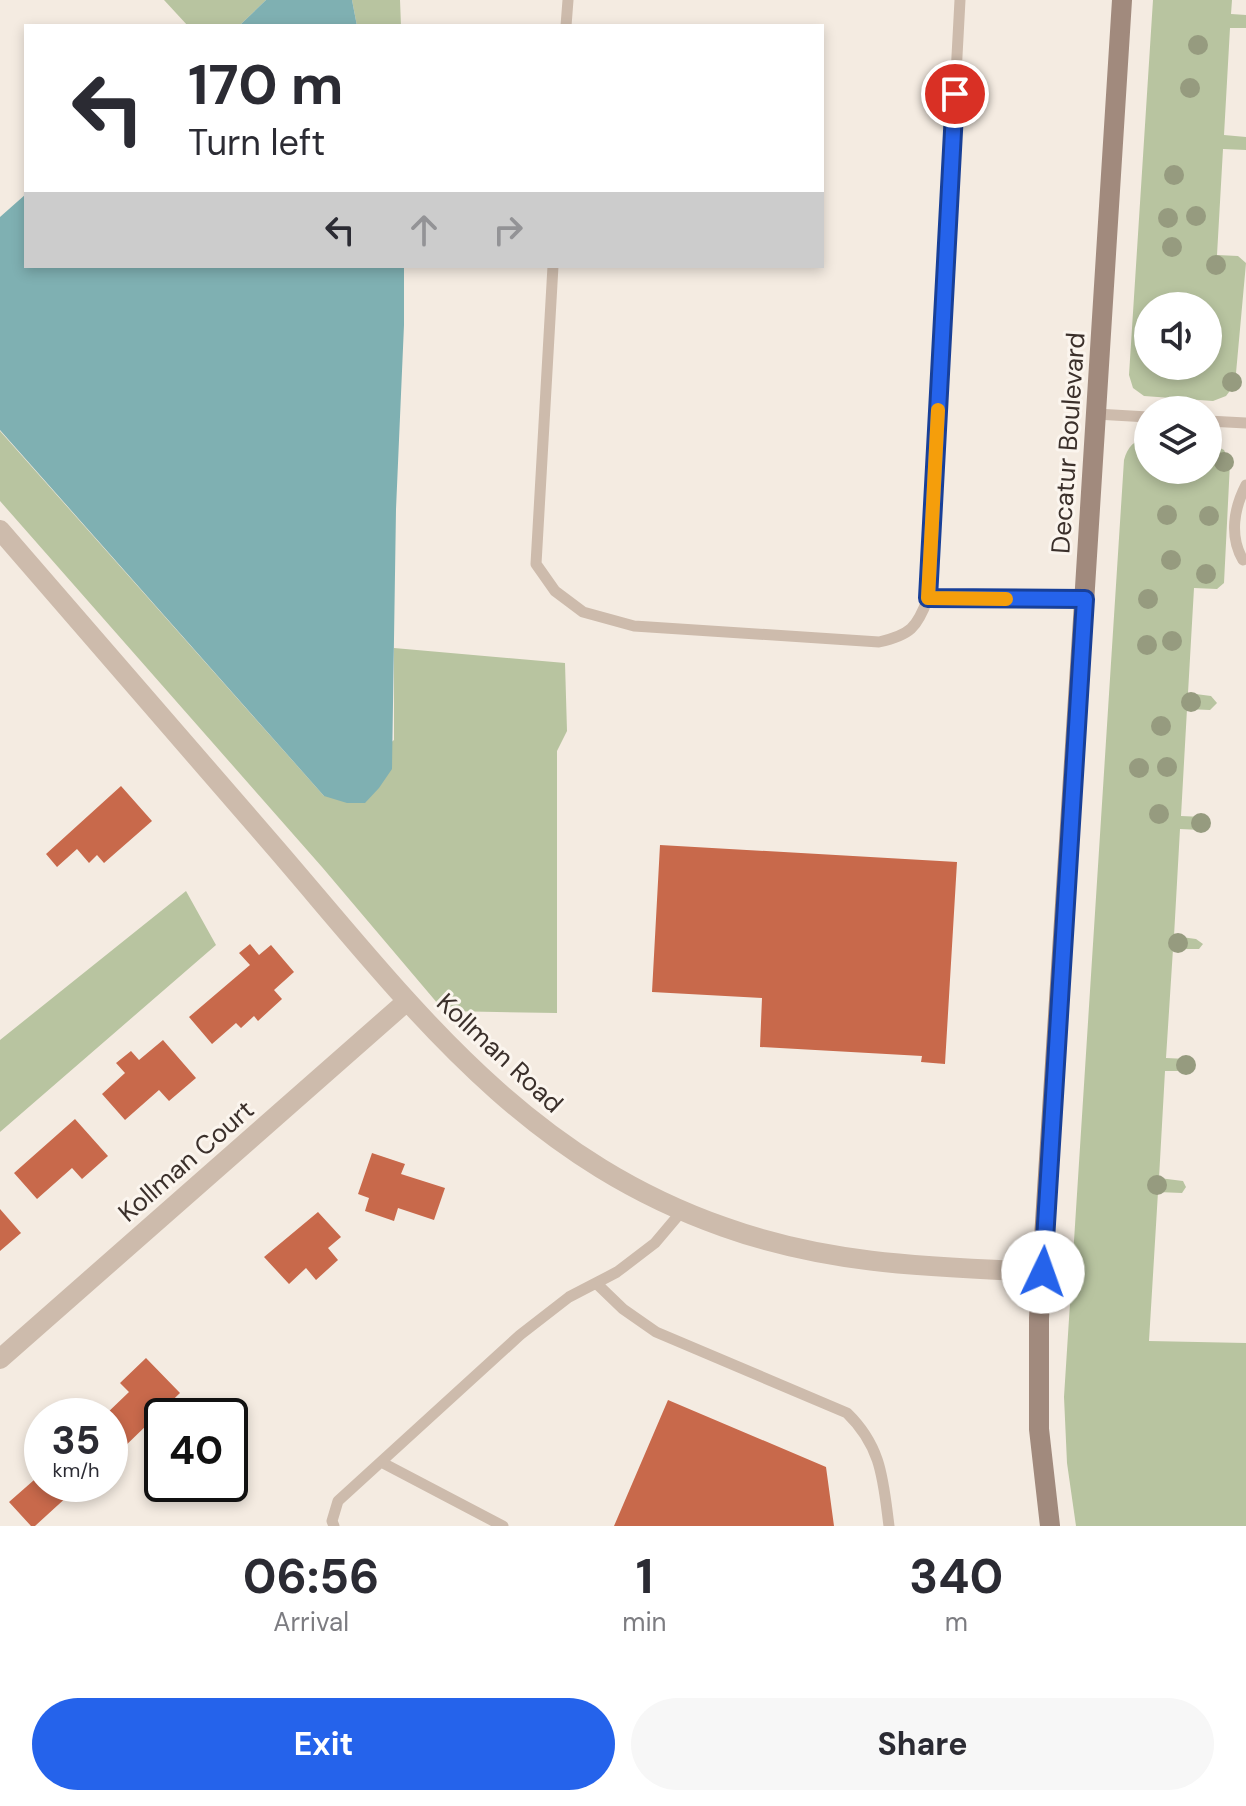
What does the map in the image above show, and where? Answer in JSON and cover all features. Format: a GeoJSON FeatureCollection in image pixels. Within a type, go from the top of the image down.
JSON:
{"type":"FeatureCollection","features":[{"type":"Feature","properties":{"kind":"street","name":"Decatur Boulevard"},"geometry":{"type":"LineString","coordinates":[[1043,1272],[1122,0]]}},
{"type":"Feature","properties":{"kind":"street","name":"Kollman Road"},"geometry":{"type":"LineString","coordinates":[[0,530],[407,1001],[487,1084],[551,1137],[613,1176],[682,1211],[762,1240],[883,1264],[1043,1272]]}},
{"type":"Feature","properties":{"kind":"street","name":"Kollman Court"},"geometry":{"type":"LineString","coordinates":[[0,1359],[407,1001]]}},
{"type":"Feature","properties":{"kind":"street"},"geometry":{"type":"LineString","coordinates":[[1043,1272],[1039,1318],[1039,1415],[1050,1526]]}},
{"type":"Feature","properties":{"kind":"lane"},"geometry":{"type":"LineString","coordinates":[[566,24],[568,0]]}},
{"type":"Feature","properties":{"kind":"lane"},"geometry":{"type":"LineString","coordinates":[[553,268],[536,564],[555,591],[583,612],[634,626],[879,642],[904,636],[922,615],[928,598],[960,0]]}},
{"type":"Feature","properties":{"kind":"lane"},"geometry":{"type":"LineString","coordinates":[[1096,414],[1134,416]]}},
{"type":"Feature","properties":{"kind":"lane"},"geometry":{"type":"LineString","coordinates":[[1222,422],[1246,423]]}},
{"type":"Feature","properties":{"kind":"lane"},"geometry":{"type":"LineString","coordinates":[[1243,560],[1234,546],[1236,504],[1246,485]]}},
{"type":"Feature","properties":{"kind":"lane"},"geometry":{"type":"LineString","coordinates":[[928,598],[1085,599]]}},
{"type":"Feature","properties":{"kind":"lane"},"geometry":{"type":"LineString","coordinates":[[334,1526],[332,1521],[338,1501],[520,1335],[569,1297],[617,1272],[655,1243],[682,1211]]}},
{"type":"Feature","properties":{"kind":"lane"},"geometry":{"type":"LineString","coordinates":[[596,1283],[623,1309],[656,1332],[847,1413],[862,1428],[881,1464],[889,1526]]}},
{"type":"Feature","properties":{"kind":"lane"},"geometry":{"type":"LineString","coordinates":[[381,1462],[503,1526]]}},
{"type":"Feature","properties":{"kind":"green space"},"geometry":{"type":"Polygon","coordinates":[[[164,0],[266,0],[241,24],[186,24],[164,0]]]}},
{"type":"Feature","properties":{"kind":"green space"},"geometry":{"type":"Polygon","coordinates":[[[352,0],[400,0],[401,24],[357,24],[352,0]]]}},
{"type":"Feature","properties":{"kind":"green space"},"geometry":{"type":"Polygon","coordinates":[[[1153,0],[1232,0],[1231,14],[1246,15],[1246,28],[1230,28],[1224,135],[1246,137],[1246,150],[1223,149],[1217,255],[1238,256],[1246,263],[1235,384],[1222,398],[1144,396],[1133,388],[1129,375],[1134,297],[1134,380],[1222,380],[1222,292],[1134,292],[1153,0]]]}},
{"type":"Feature","properties":{"kind":"green space"},"geometry":{"type":"Polygon","coordinates":[[[0,431],[324,796],[394,740],[394,648],[565,663],[567,731],[557,751],[557,1013],[444,1011],[322,867],[0,501],[0,431]]]}},
{"type":"Feature","properties":{"kind":"green space"},"geometry":{"type":"Polygon","coordinates":[[[1132,444],[1134,484],[1222,484],[1222,449],[1230,463],[1224,583],[1217,589],[1194,588],[1188,693],[1211,696],[1217,703],[1210,710],[1187,709],[1181,816],[1203,817],[1208,825],[1201,830],[1180,829],[1174,936],[1196,939],[1203,944],[1199,949],[1173,949],[1166,1058],[1187,1059],[1194,1066],[1190,1071],[1165,1071],[1159,1178],[1183,1181],[1186,1187],[1182,1193],[1158,1192],[1149,1341],[1246,1343],[1246,1526],[1076,1526],[1067,1463],[1064,1397],[1124,460],[1132,444]]]}},
{"type":"Feature","properties":{"kind":"green space"},"geometry":{"type":"Polygon","coordinates":[[[186,891],[216,945],[0,1132],[0,1040],[186,891]]]}},
{"type":"Feature","properties":{"kind":"water"},"geometry":{"type":"Polygon","coordinates":[[[266,0],[352,0],[357,24],[241,24],[266,0]]]}},
{"type":"Feature","properties":{"kind":"water"},"geometry":{"type":"Polygon","coordinates":[[[24,196],[24,268],[404,268],[392,769],[365,803],[347,803],[324,796],[0,430],[0,217],[24,196]]]}},
{"type":"Feature","properties":{"kind":"building"},"geometry":{"type":"Polygon","coordinates":[[[121,786],[152,821],[104,863],[97,855],[89,863],[77,849],[57,867],[46,854],[121,786]]]}},
{"type":"Feature","properties":{"kind":"building"},"geometry":{"type":"Polygon","coordinates":[[[660,845],[957,862],[945,1064],[921,1062],[922,1056],[760,1047],[762,998],[652,992],[660,845]]]}},
{"type":"Feature","properties":{"kind":"building"},"geometry":{"type":"Polygon","coordinates":[[[250,944],[259,955],[271,945],[294,972],[274,990],[282,999],[258,1021],[254,1016],[241,1028],[236,1023],[212,1044],[189,1017],[250,965],[239,953],[250,944]]]}},
{"type":"Feature","properties":{"kind":"building"},"geometry":{"type":"Polygon","coordinates":[[[163,1040],[196,1078],[169,1101],[159,1090],[125,1120],[102,1094],[125,1073],[116,1063],[131,1051],[139,1060],[163,1040]]]}},
{"type":"Feature","properties":{"kind":"building"},"geometry":{"type":"Polygon","coordinates":[[[75,1119],[108,1156],[82,1179],[72,1168],[37,1199],[14,1173],[75,1119]]]}},
{"type":"Feature","properties":{"kind":"building"},"geometry":{"type":"Polygon","coordinates":[[[372,1153],[405,1164],[401,1174],[445,1188],[434,1220],[398,1208],[394,1221],[365,1211],[369,1198],[358,1194],[372,1153]]]}},
{"type":"Feature","properties":{"kind":"building"},"geometry":{"type":"Polygon","coordinates":[[[0,1209],[21,1233],[0,1251],[0,1209]]]}},
{"type":"Feature","properties":{"kind":"building"},"geometry":{"type":"Polygon","coordinates":[[[318,1212],[341,1237],[328,1248],[338,1260],[316,1280],[306,1268],[289,1284],[264,1257],[318,1212]]]}},
{"type":"Feature","properties":{"kind":"building"},"geometry":{"type":"Polygon","coordinates":[[[146,1358],[180,1393],[175,1398],[144,1398],[144,1428],[128,1443],[128,1398],[123,1398],[129,1392],[120,1383],[146,1358]]]}},
{"type":"Feature","properties":{"kind":"building"},"geometry":{"type":"Polygon","coordinates":[[[668,1400],[826,1467],[834,1526],[614,1526],[668,1400]]]}},
{"type":"Feature","properties":{"kind":"building"},"geometry":{"type":"Polygon","coordinates":[[[24,1489],[24,1502],[61,1502],[35,1526],[31,1526],[9,1502],[24,1489]]]}},
{"type":"Feature","properties":{"kind":"slow traffic"},"geometry":{"type":"LineString","coordinates":[[938,410],[928,598],[1006,599]]}},
{"type":"Feature","properties":{"kind":"route"},"geometry":{"type":"LineString","coordinates":[[955,94],[928,598],[1085,599],[1043,1272]]}}]}
